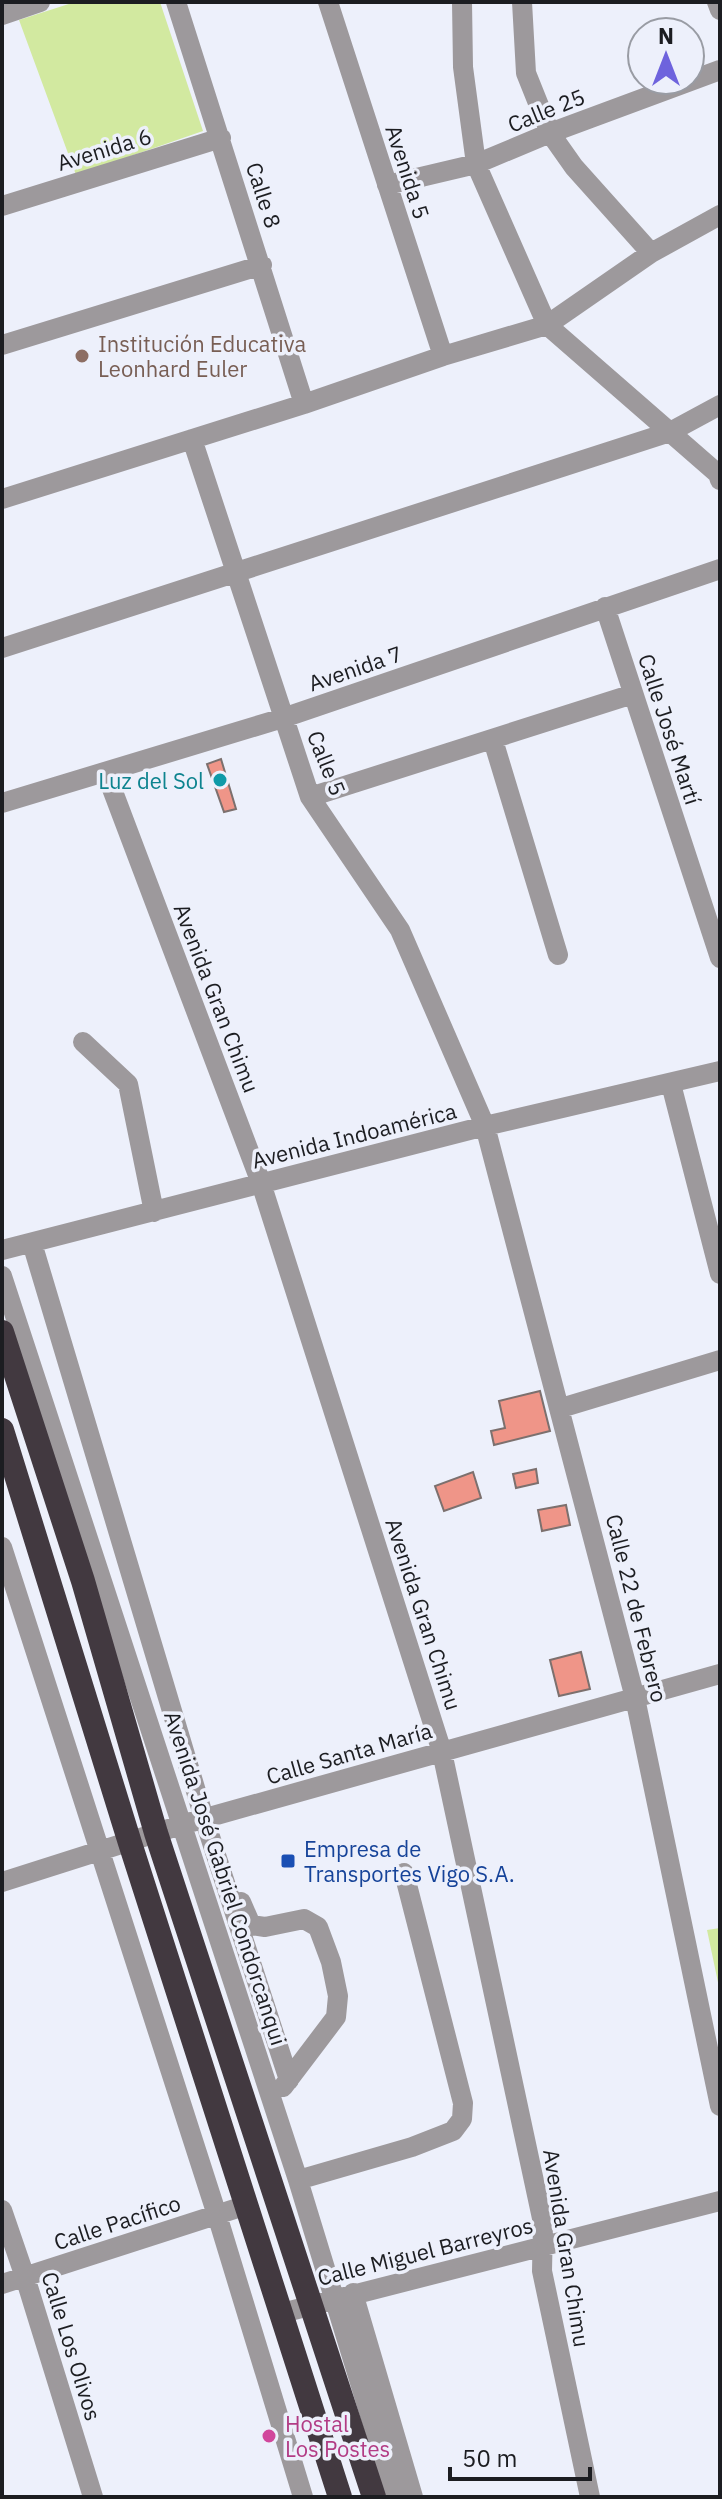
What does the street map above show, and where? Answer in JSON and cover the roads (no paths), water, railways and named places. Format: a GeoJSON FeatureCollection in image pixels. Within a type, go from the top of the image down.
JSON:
{"type":"FeatureCollection","features":[{"type":"Feature","properties":{"kind":"highway","name":"Avenida José Gabriel Condorcanqui"},"geometry":{"type":"LineString","coordinates":[[2,1332],[83,1581],[156,1833],[250,2122],[322,2302],[374,2497]]}},
{"type":"Feature","properties":{"kind":"highway"},"geometry":{"type":"LineString","coordinates":[[2,1430],[130,1843],[340,2497]]}},
{"type":"Feature","properties":{"kind":"street"},"geometry":{"type":"LineString","coordinates":[[2,15],[40,2]]}},
{"type":"Feature","properties":{"kind":"street","name":"Calle 8"},"geometry":{"type":"LineString","coordinates":[[176,2],[304,404]]}},
{"type":"Feature","properties":{"kind":"street","name":"Avenida 5"},"geometry":{"type":"LineString","coordinates":[[328,2],[443,356]]}},
{"type":"Feature","properties":{"kind":"street"},"geometry":{"type":"LineString","coordinates":[[462,2],[463,67],[476,164],[547,325],[718,474],[720,480]]}},
{"type":"Feature","properties":{"kind":"street"},"geometry":{"type":"LineString","coordinates":[[522,2],[526,73],[550,133],[574,167],[651,253]]}},
{"type":"Feature","properties":{"kind":"street"},"geometry":{"type":"LineString","coordinates":[[717,2],[720,10]]}},
{"type":"Feature","properties":{"kind":"street","name":"Calle 25"},"geometry":{"type":"LineString","coordinates":[[387,185],[476,164],[720,70]]}},
{"type":"Feature","properties":{"kind":"street","name":"Avenida 6"},"geometry":{"type":"LineString","coordinates":[[2,206],[221,138]]}},
{"type":"Feature","properties":{"kind":"street"},"geometry":{"type":"LineString","coordinates":[[2,499],[547,325],[651,253],[720,215]]}},
{"type":"Feature","properties":{"kind":"street"},"geometry":{"type":"LineString","coordinates":[[2,345],[262,265]]}},
{"type":"Feature","properties":{"kind":"street"},"geometry":{"type":"LineString","coordinates":[[2,648],[670,432],[720,405]]}},
{"type":"Feature","properties":{"kind":"street","name":"Calle 5"},"geometry":{"type":"LineString","coordinates":[[192,439],[310,797],[400,930],[485,1126]]}},
{"type":"Feature","properties":{"kind":"street","name":"Avenida 7"},"geometry":{"type":"LineString","coordinates":[[2,803],[283,718],[720,569]]}},
{"type":"Feature","properties":{"kind":"street","name":"Calle José Martí"},"geometry":{"type":"LineString","coordinates":[[605,607],[720,958]]}},
{"type":"Feature","properties":{"kind":"street"},"geometry":{"type":"LineString","coordinates":[[310,797],[633,694]]}},
{"type":"Feature","properties":{"kind":"street"},"geometry":{"type":"LineString","coordinates":[[493,740],[558,955]]}},
{"type":"Feature","properties":{"kind":"street","name":"Avenida Gran Chimu"},"geometry":{"type":"LineString","coordinates":[[106,773],[261,1183],[442,1752],[543,2223],[542,2271],[590,2497]]}},
{"type":"Feature","properties":{"kind":"street"},"geometry":{"type":"LineString","coordinates":[[83,1042],[128,1084],[154,1212]]}},
{"type":"Feature","properties":{"kind":"street","name":"Avenida Indoamérica"},"geometry":{"type":"LineString","coordinates":[[2,1250],[485,1126],[720,1071]]}},
{"type":"Feature","properties":{"kind":"street"},"geometry":{"type":"LineString","coordinates":[[671,1084],[720,1274]]}},
{"type":"Feature","properties":{"kind":"street","name":"Calle 22 de Febrero"},"geometry":{"type":"LineString","coordinates":[[485,1126],[635,1698],[720,2106]]}},
{"type":"Feature","properties":{"kind":"street"},"geometry":{"type":"LineString","coordinates":[[32,1243],[204,1818],[289,2080]]}},
{"type":"Feature","properties":{"kind":"street","name":"Avenida José Gabriel Condorcanqui"},"geometry":{"type":"LineString","coordinates":[[2,1276],[298,2180],[322,2302],[395,2497]]}},
{"type":"Feature","properties":{"kind":"street"},"geometry":{"type":"LineString","coordinates":[[561,1408],[720,1360]]}},
{"type":"Feature","properties":{"kind":"street"},"geometry":{"type":"LineString","coordinates":[[2,1547],[217,2215],[303,2497]]}},
{"type":"Feature","properties":{"kind":"street","name":"Calle Santa María"},"geometry":{"type":"LineString","coordinates":[[2,1882],[204,1818],[720,1674]]}},
{"type":"Feature","properties":{"kind":"street"},"geometry":{"type":"LineString","coordinates":[[219,1862],[230,1869],[251,1925],[265,1927],[304,1919],[318,1927],[331,1962],[338,1996],[336,2017],[272,2102],[250,2122]]}},
{"type":"Feature","properties":{"kind":"street"},"geometry":{"type":"LineString","coordinates":[[298,2180],[412,2147],[453,2131],[462,2119],[463,2103],[404,1873]]}},
{"type":"Feature","properties":{"kind":"street","name":"Calle Miguel Barreyros"},"geometry":{"type":"LineString","coordinates":[[282,2313],[720,2201]]}},
{"type":"Feature","properties":{"kind":"street","name":"Calle Pacífico"},"geometry":{"type":"LineString","coordinates":[[2,2284],[247,2205]]}},
{"type":"Feature","properties":{"kind":"street","name":"Calle Los Olivos"},"geometry":{"type":"LineString","coordinates":[[2,2210],[93,2497]]}},
{"type":"Feature","properties":{"kind":"street"},"geometry":{"type":"LineString","coordinates":[[353,2293],[413,2497]]}},
{"type":"Feature","properties":{"kind":"place","name":"Institución Educativa Leonhard Euler"},"geometry":{"type":"Point","coordinates":[82,356]}},
{"type":"Feature","properties":{"kind":"place","name":"Luz del Sol"},"geometry":{"type":"Point","coordinates":[220,780]}},
{"type":"Feature","properties":{"kind":"place","name":"Empresa de Transportes Vigo S.A."},"geometry":{"type":"Point","coordinates":[288,1861]}},
{"type":"Feature","properties":{"kind":"place","name":"Hostal Los Postes"},"geometry":{"type":"Point","coordinates":[269,2436]}}]}
